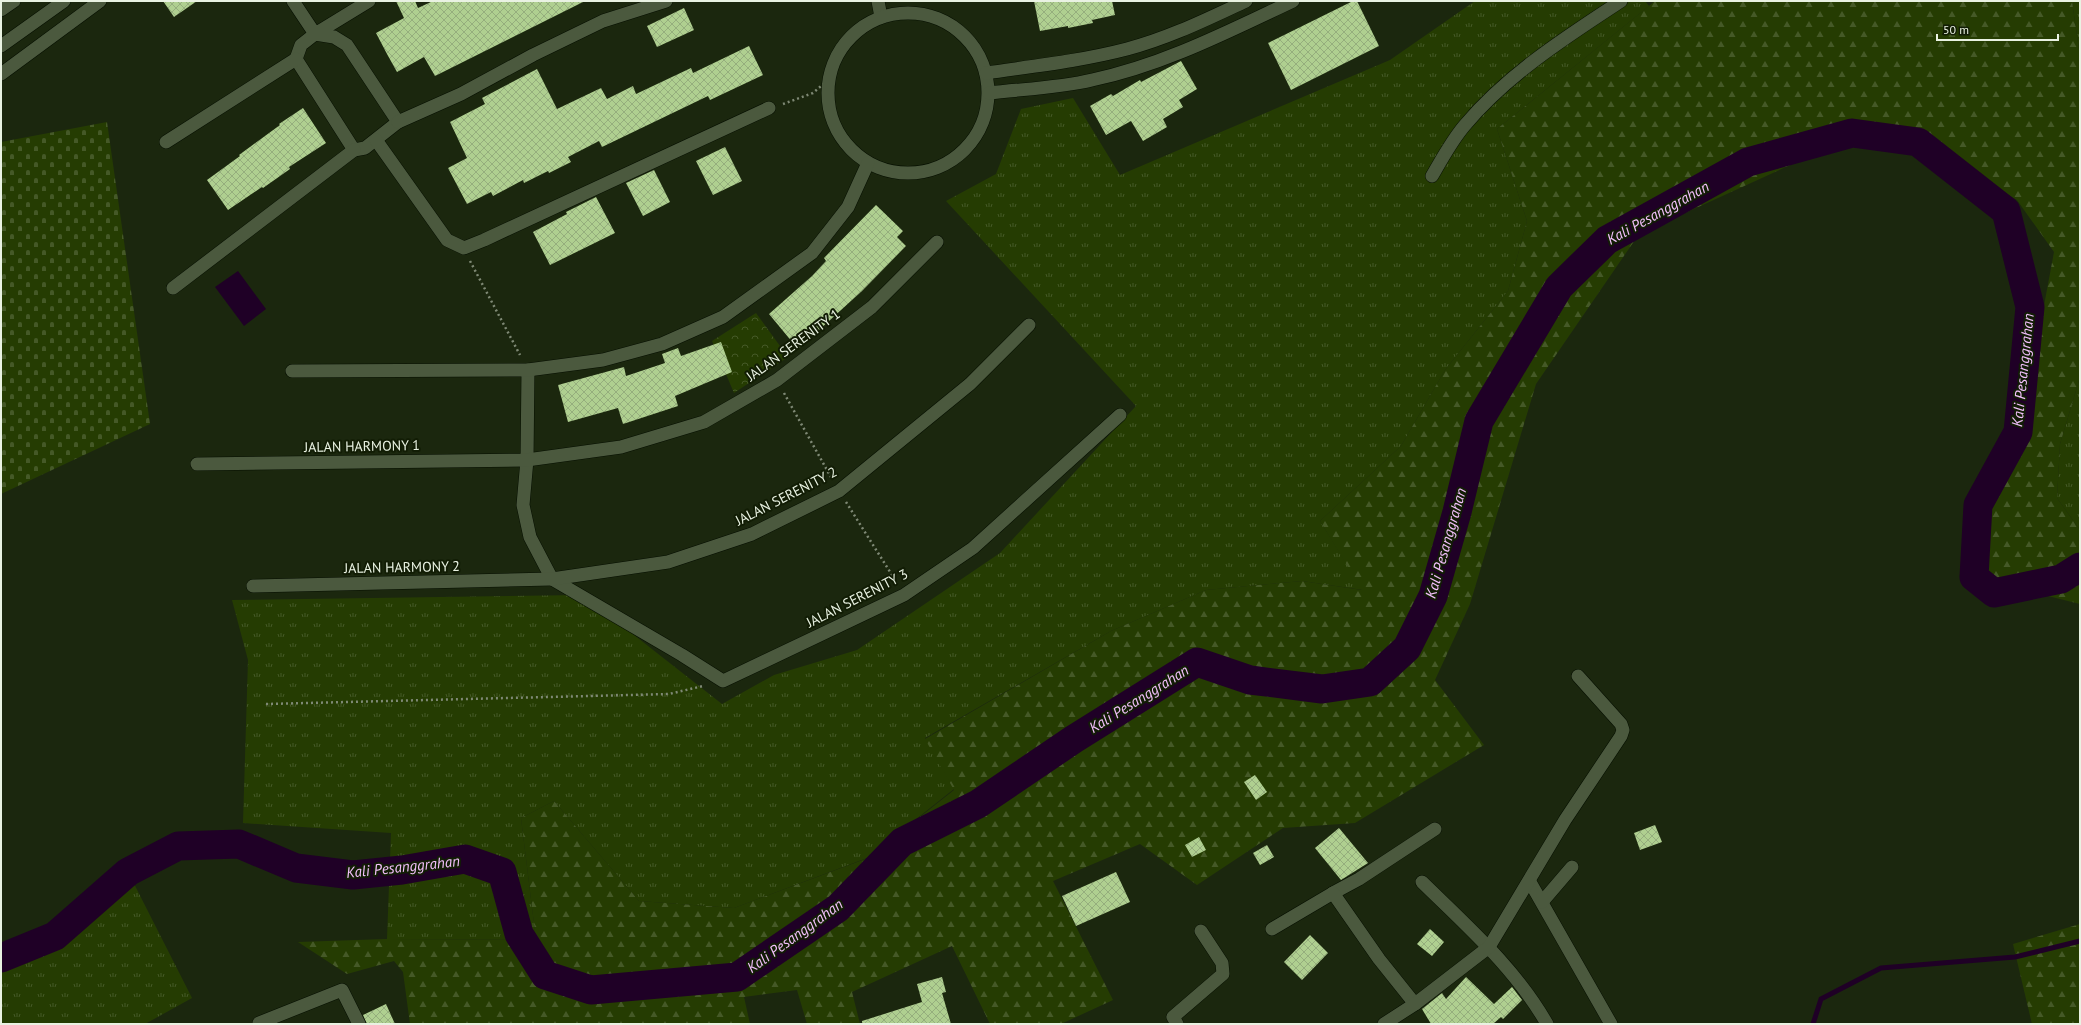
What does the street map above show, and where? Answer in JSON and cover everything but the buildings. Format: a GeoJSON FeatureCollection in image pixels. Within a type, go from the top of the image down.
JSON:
{"type":"FeatureCollection","features":[{"type":"Feature","properties":{"kind":"street"},"geometry":{"type":"LineString","coordinates":[[1,10],[14,1]]}},
{"type":"Feature","properties":{"kind":"street"},"geometry":{"type":"LineString","coordinates":[[1,46],[64,1]]}},
{"type":"Feature","properties":{"kind":"street"},"geometry":{"type":"LineString","coordinates":[[1,74],[100,1]]}},
{"type":"Feature","properties":{"kind":"street"},"geometry":{"type":"LineString","coordinates":[[294,1],[315,34],[334,37],[347,46],[398,122]]}},
{"type":"Feature","properties":{"kind":"street"},"geometry":{"type":"LineString","coordinates":[[166,142],[296,59],[301,45],[315,34],[369,1]]}},
{"type":"Feature","properties":{"kind":"street"},"geometry":{"type":"LineString","coordinates":[[173,288],[354,150],[365,148],[398,122],[461,94],[533,55],[603,21],[666,1]]}},
{"type":"Feature","properties":{"kind":"street"},"geometry":{"type":"LineString","coordinates":[[878,1],[881,17]]}},
{"type":"Feature","properties":{"kind":"street"},"geometry":{"type":"LineString","coordinates":[[986,73],[1086,59],[1129,49],[1183,30],[1246,1]]}},
{"type":"Feature","properties":{"kind":"street"},"geometry":{"type":"LineString","coordinates":[[989,93],[1090,81],[1136,69],[1189,49],[1293,1]]}},
{"type":"Feature","properties":{"kind":"street"},"geometry":{"type":"LineString","coordinates":[[1432,176],[1464,125],[1496,93],[1556,43],[1621,1]]}},
{"type":"Feature","properties":{"kind":"street"},"geometry":{"type":"LineString","coordinates":[[913,7],[938,18],[960,31],[976,50],[986,73],[989,93],[985,119],[972,143],[953,161],[929,172],[908,174],[887,172],[868,163],[849,148],[835,127],[828,104],[829,79],[838,53],[856,31],[881,17],[913,7]]}},
{"type":"Feature","properties":{"kind":"street"},"geometry":{"type":"LineString","coordinates":[[296,59],[354,150]]}},
{"type":"Feature","properties":{"kind":"street"},"geometry":{"type":"LineString","coordinates":[[376,140],[447,240],[464,248],[769,108]]}},
{"type":"Feature","properties":{"kind":"street"},"geometry":{"type":"LineString","coordinates":[[292,371],[528,370],[603,360],[662,344],[723,317],[812,253],[848,207],[868,163]]}},
{"type":"Feature","properties":{"kind":"street","name":"JALAN SERENITY 1"},"geometry":{"type":"LineString","coordinates":[[527,460],[621,446],[704,422],[776,380],[872,307],[937,242]]}},
{"type":"Feature","properties":{"kind":"street","name":"JALAN SERENITY 2"},"geometry":{"type":"LineString","coordinates":[[552,579],[668,562],[752,534],[839,491],[970,384],[1029,326]]}},
{"type":"Feature","properties":{"kind":"street"},"geometry":{"type":"LineString","coordinates":[[528,370],[527,460],[523,505],[530,537],[552,579],[682,655],[723,681]]}},
{"type":"Feature","properties":{"kind":"street","name":"JALAN SERENITY 3"},"geometry":{"type":"LineString","coordinates":[[723,681],[904,595],[973,548],[1120,415]]}},
{"type":"Feature","properties":{"kind":"street","name":"JALAN HARMONY 1"},"geometry":{"type":"LineString","coordinates":[[197,464],[527,460]]}},
{"type":"Feature","properties":{"kind":"street","name":"JALAN HARMONY 2"},"geometry":{"type":"LineString","coordinates":[[253,586],[552,579]]}},
{"type":"Feature","properties":{"kind":"street"},"geometry":{"type":"LineString","coordinates":[[1384,1024],[1415,1004],[1489,948],[1530,882],[1565,820],[1623,730],[1620,722],[1578,676]]}},
{"type":"Feature","properties":{"kind":"street"},"geometry":{"type":"LineString","coordinates":[[1272,929],[1359,879],[1435,829]]}},
{"type":"Feature","properties":{"kind":"street"},"geometry":{"type":"LineString","coordinates":[[1542,902],[1572,867]]}},
{"type":"Feature","properties":{"kind":"street"},"geometry":{"type":"LineString","coordinates":[[1422,882],[1489,948],[1535,1003],[1547,1024]]}},
{"type":"Feature","properties":{"kind":"street"},"geometry":{"type":"LineString","coordinates":[[1530,882],[1591,992],[1611,1024]]}},
{"type":"Feature","properties":{"kind":"street"},"geometry":{"type":"LineString","coordinates":[[1333,893],[1379,959],[1415,1004]]}},
{"type":"Feature","properties":{"kind":"street"},"geometry":{"type":"LineString","coordinates":[[1177,1024],[1173,1017],[1223,974],[1222,963],[1201,931]]}},
{"type":"Feature","properties":{"kind":"street"},"geometry":{"type":"LineString","coordinates":[[259,1023],[342,990],[358,1024]]}},
{"type":"Feature","properties":{"kind":"path"},"geometry":{"type":"LineString","coordinates":[[769,108],[813,93],[829,79]]}},
{"type":"Feature","properties":{"kind":"path"},"geometry":{"type":"LineString","coordinates":[[464,248],[528,370]]}},
{"type":"Feature","properties":{"kind":"path"},"geometry":{"type":"LineString","coordinates":[[266,704],[669,694],[723,681]]}},
{"type":"Feature","properties":{"kind":"green space"},"geometry":{"type":"Polygon","coordinates":[[[1475,1],[1645,1],[1649,6],[1497,129],[1527,221],[1508,291],[1445,370],[1401,446],[1320,521],[1363,590],[1302,581],[1206,590],[1111,631],[925,738],[954,789],[867,858],[734,908],[639,901],[554,801],[521,818],[536,940],[387,939],[391,833],[243,823],[248,660],[232,600],[583,595],[722,704],[774,675],[857,650],[1000,553],[1136,406],[946,201],[996,174],[1021,109],[1073,98],[1120,175],[1390,60],[1475,1]]]}},
{"type":"Feature","properties":{"kind":"green space"},"geometry":{"type":"Polygon","coordinates":[[[1655,1],[2072,1],[2080,57],[2080,377],[2060,444],[2057,498],[2080,530],[2080,604],[1988,581],[1983,498],[2032,370],[2054,252],[2017,200],[1920,141],[1823,150],[1639,234],[1536,384],[1470,604],[1435,680],[1484,745],[1355,823],[1283,828],[1197,885],[1140,844],[1053,881],[1113,1000],[1061,1024],[990,1024],[952,946],[852,992],[860,1024],[807,1024],[797,990],[744,997],[750,1024],[410,1024],[403,972],[394,961],[347,974],[298,942],[387,939],[536,940],[521,818],[554,801],[639,901],[734,908],[868,858],[954,790],[925,739],[1111,631],[1206,590],[1302,581],[1362,590],[1320,521],[1401,446],[1445,370],[1508,291],[1527,221],[1497,129],[1655,1]]]}},
{"type":"Feature","properties":{"kind":"green space"},"geometry":{"type":"Polygon","coordinates":[[[2072,1],[2080,1],[2080,57],[2072,1]]]}},
{"type":"Feature","properties":{"kind":"green space"},"geometry":{"type":"Polygon","coordinates":[[[107,122],[150,424],[1,494],[1,142],[107,122]]]}},
{"type":"Feature","properties":{"kind":"green space"},"geometry":{"type":"Polygon","coordinates":[[[756,313],[788,357],[734,393],[712,341],[756,313]]]}},
{"type":"Feature","properties":{"kind":"green space"},"geometry":{"type":"Polygon","coordinates":[[[2080,377],[2080,530],[2057,498],[2060,444],[2080,377]]]}},
{"type":"Feature","properties":{"kind":"green space"},"geometry":{"type":"Polygon","coordinates":[[[128,872],[192,998],[145,1024],[1,1024],[1,942],[31,936],[128,872]]]}},
{"type":"Feature","properties":{"kind":"green space"},"geometry":{"type":"Polygon","coordinates":[[[2080,924],[2080,1024],[2032,1024],[2013,944],[2080,924]]]}},
{"type":"Feature","properties":{"kind":"shaded area"},"geometry":{"type":"Polygon","coordinates":[[[238,271],[266,309],[244,326],[215,287],[238,271]]]}},
{"type":"Feature","properties":{"kind":"waterway","name":"Kali Pesanggrahan"},"geometry":{"type":"LineString","coordinates":[[1,958],[55,936],[128,872],[178,846],[239,844],[296,868],[353,875],[402,870],[465,859],[502,872],[519,934],[545,975],[591,990],[737,977],[838,908],[902,842],[978,804],[1074,739],[1197,662],[1250,680],[1322,689],[1370,682],[1407,648],[1433,596],[1457,512],[1479,421],[1559,287],[1607,240],[1748,162],[1852,133],[1918,142],[2006,211],[2030,307],[2018,432],[1978,505],[1974,577],[1994,593],[2061,579],[2080,567]]}},
{"type":"Feature","properties":{"kind":"waterway"},"geometry":{"type":"LineString","coordinates":[[1813,1024],[1821,999],[1881,968],[2015,957],[2080,941]]}}]}
